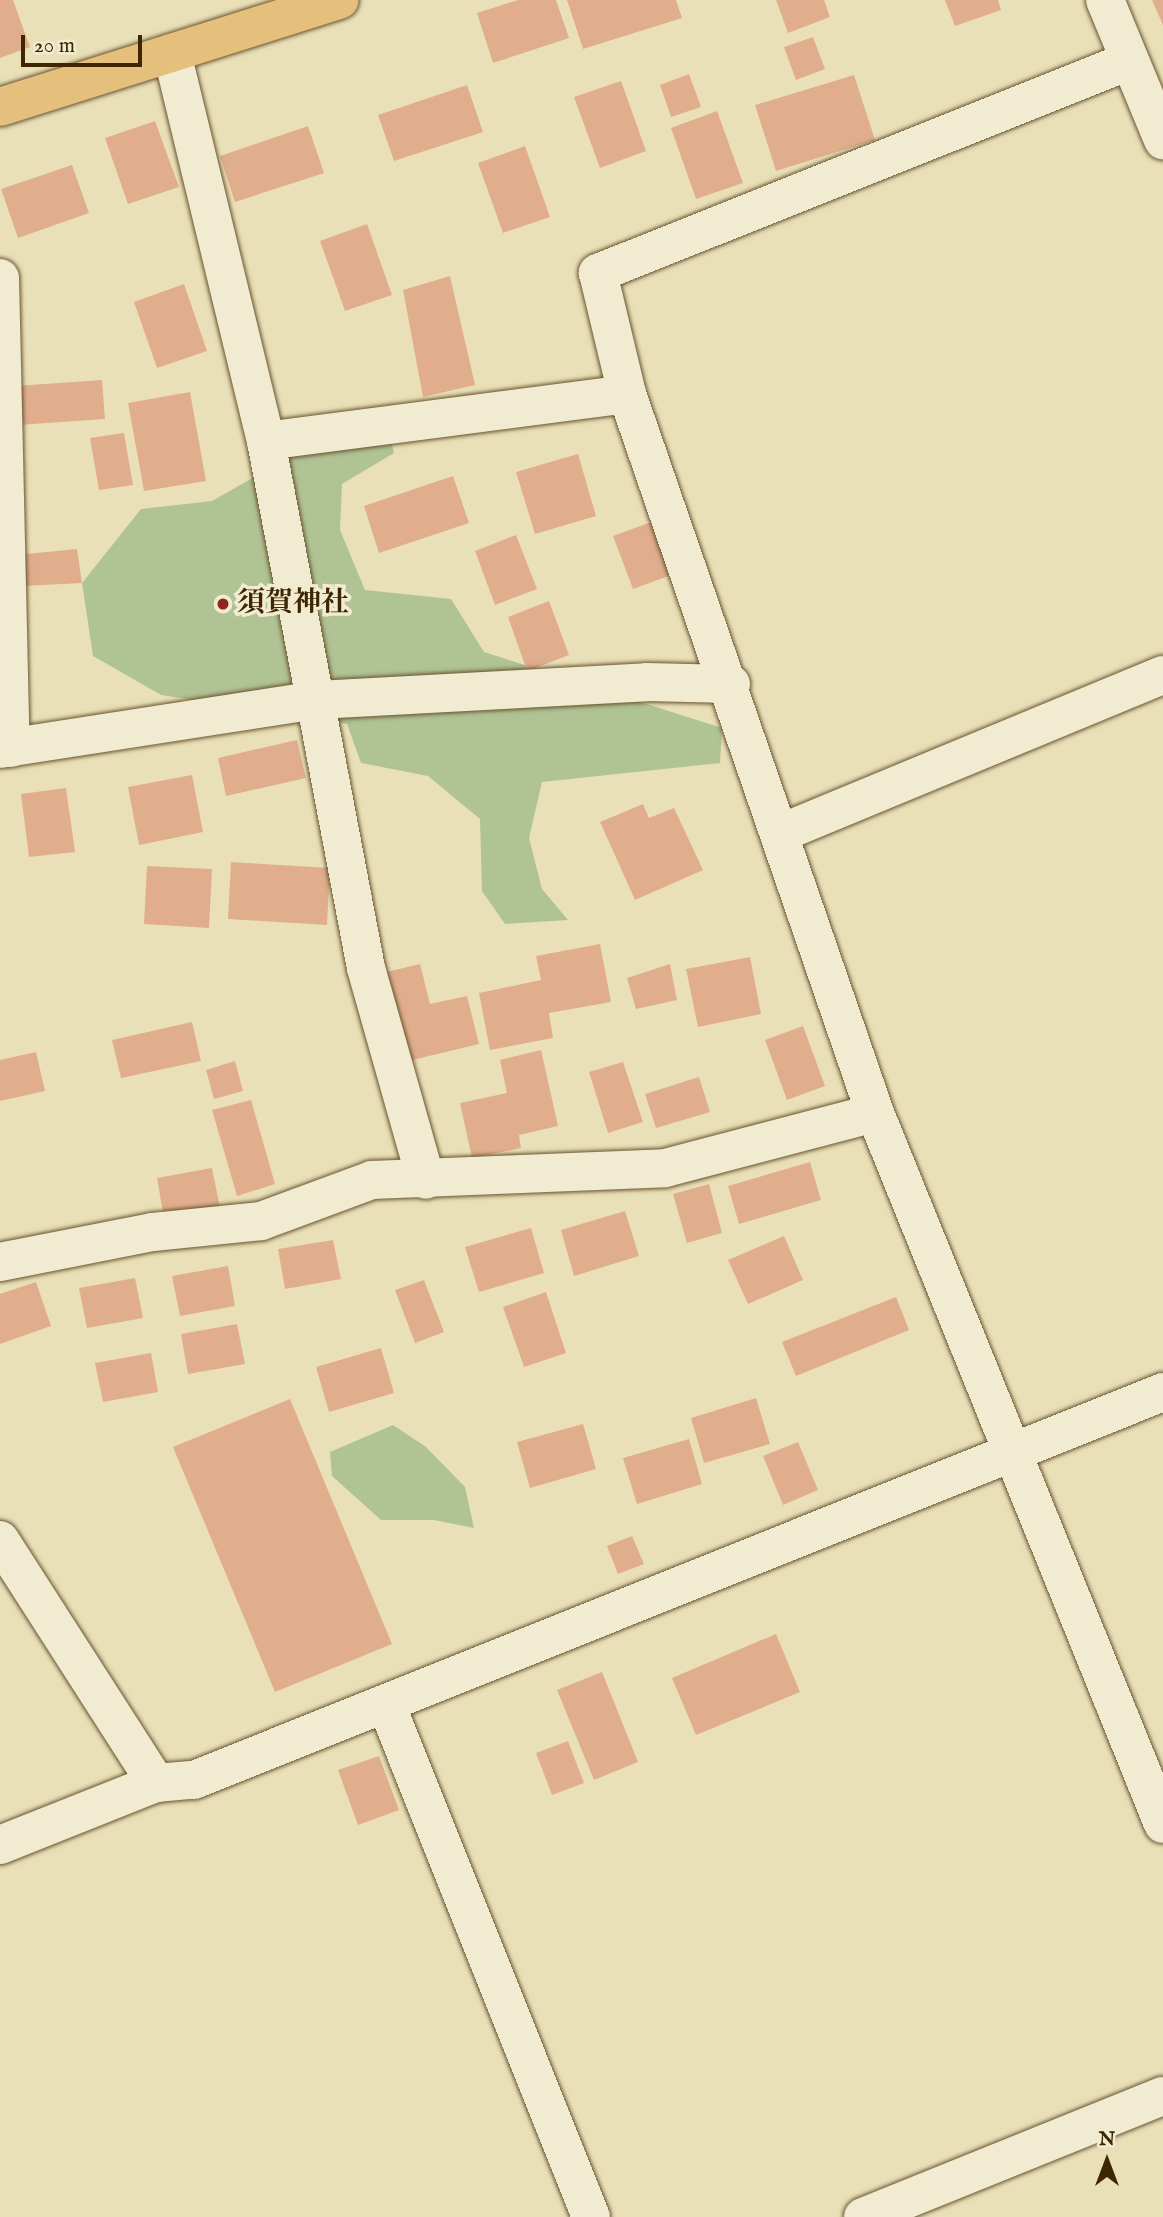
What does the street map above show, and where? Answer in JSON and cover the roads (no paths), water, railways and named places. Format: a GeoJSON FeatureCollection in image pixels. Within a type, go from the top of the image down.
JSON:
{"type":"FeatureCollection","features":[{"type":"Feature","properties":{"kind":"main road"},"geometry":{"type":"LineString","coordinates":[[0,107],[340,0]]}},
{"type":"Feature","properties":{"kind":"street"},"geometry":{"type":"LineString","coordinates":[[1105,0],[1163,140]]}},
{"type":"Feature","properties":{"kind":"street"},"geometry":{"type":"LineString","coordinates":[[173,53],[265,441],[317,699],[366,968],[426,1180]]}},
{"type":"Feature","properties":{"kind":"street"},"geometry":{"type":"LineString","coordinates":[[1129,61],[598,273],[627,394],[731,684],[875,1113],[1163,1824]]}},
{"type":"Feature","properties":{"kind":"street"},"geometry":{"type":"LineString","coordinates":[[0,278],[5,748],[317,699],[647,682],[731,684]]}},
{"type":"Feature","properties":{"kind":"street"},"geometry":{"type":"LineString","coordinates":[[265,441],[627,394]]}},
{"type":"Feature","properties":{"kind":"street"},"geometry":{"type":"LineString","coordinates":[[781,833],[1163,675]]}},
{"type":"Feature","properties":{"kind":"street"},"geometry":{"type":"LineString","coordinates":[[0,1262],[153,1232],[261,1221],[372,1180],[426,1180],[665,1168],[875,1113]]}},
{"type":"Feature","properties":{"kind":"street"},"geometry":{"type":"LineString","coordinates":[[0,1845],[156,1783],[194,1780],[1163,1392]]}},
{"type":"Feature","properties":{"kind":"street"},"geometry":{"type":"LineString","coordinates":[[0,1540],[156,1783]]}},
{"type":"Feature","properties":{"kind":"street"},"geometry":{"type":"LineString","coordinates":[[386,1704],[591,2217]]}},
{"type":"Feature","properties":{"kind":"street"},"geometry":{"type":"LineString","coordinates":[[863,2217],[1163,2096]]}},
{"type":"Feature","properties":{"kind":"place","name":"須賀神社"},"geometry":{"type":"Point","coordinates":[223,604]}}]}
